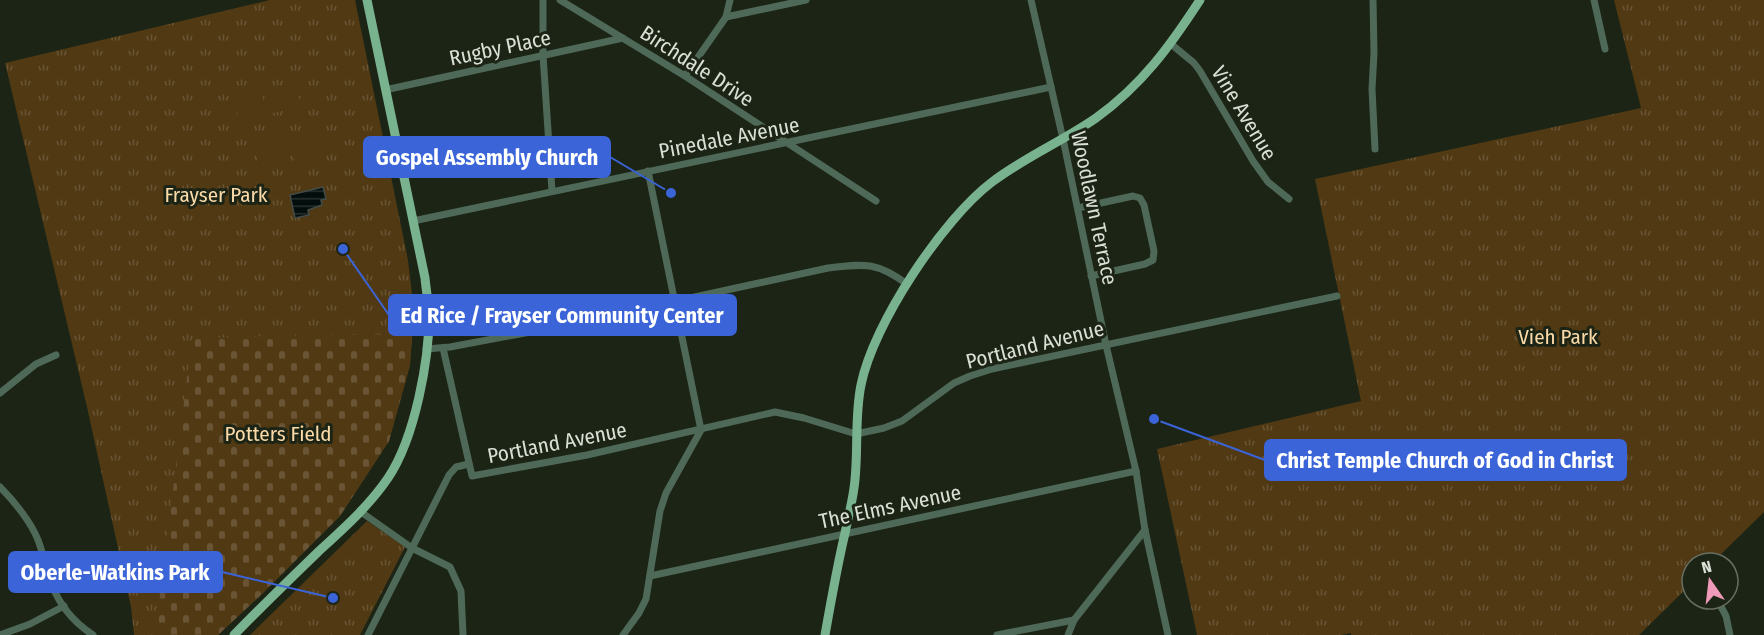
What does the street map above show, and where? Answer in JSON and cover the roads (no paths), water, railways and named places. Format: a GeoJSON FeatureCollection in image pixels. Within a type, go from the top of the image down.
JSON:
{"type":"FeatureCollection","features":[{"type":"Feature","properties":{"kind":"main road"},"geometry":{"type":"LineString","coordinates":[[234,635],[361,512],[389,477],[408,436],[421,389],[429,310],[425,278],[367,0]]}},
{"type":"Feature","properties":{"kind":"main road"},"geometry":{"type":"LineString","coordinates":[[825,635],[855,488],[856,434],[861,384],[887,319],[907,284],[945,230],[991,183],[1018,164],[1063,140],[1126,95],[1149,72],[1171,44],[1200,0]]}},
{"type":"Feature","properties":{"kind":"street"},"geometry":{"type":"LineString","coordinates":[[543,0],[543,55],[552,191]]}},
{"type":"Feature","properties":{"kind":"street","name":"Birchdale Drive"},"geometry":{"type":"LineString","coordinates":[[560,0],[685,76],[876,201]]}},
{"type":"Feature","properties":{"kind":"street"},"geometry":{"type":"LineString","coordinates":[[685,76],[726,16],[730,0]]}},
{"type":"Feature","properties":{"kind":"street"},"geometry":{"type":"LineString","coordinates":[[726,16],[806,0]]}},
{"type":"Feature","properties":{"kind":"street","name":"Woodlawn Terrace"},"geometry":{"type":"LineString","coordinates":[[1031,0],[1106,345],[1136,471],[1145,530],[1168,635]]}},
{"type":"Feature","properties":{"kind":"street"},"geometry":{"type":"LineString","coordinates":[[1373,0],[1372,89],[1375,148]]}},
{"type":"Feature","properties":{"kind":"street"},"geometry":{"type":"LineString","coordinates":[[1594,0],[1605,49]]}},
{"type":"Feature","properties":{"kind":"street","name":"Rugby Place"},"geometry":{"type":"LineString","coordinates":[[385,90],[623,38]]}},
{"type":"Feature","properties":{"kind":"street","name":"Vine Avenue"},"geometry":{"type":"LineString","coordinates":[[1171,44],[1194,63],[1258,168],[1268,182],[1289,199]]}},
{"type":"Feature","properties":{"kind":"street","name":"Pinedale Avenue"},"geometry":{"type":"LineString","coordinates":[[413,220],[787,144],[1051,87]]}},
{"type":"Feature","properties":{"kind":"street"},"geometry":{"type":"LineString","coordinates":[[623,635],[643,606],[648,591],[660,511],[666,493],[701,430],[648,171]]}},
{"type":"Feature","properties":{"kind":"street"},"geometry":{"type":"LineString","coordinates":[[1078,208],[1133,196],[1140,198],[1144,205],[1154,251],[1153,260],[1145,264],[1091,276]]}},
{"type":"Feature","properties":{"kind":"street"},"geometry":{"type":"LineString","coordinates":[[426,349],[443,348],[557,327],[828,268],[872,266],[890,271],[907,284]]}},
{"type":"Feature","properties":{"kind":"street","name":"Portland Avenue"},"geometry":{"type":"LineString","coordinates":[[469,464],[472,476],[587,455],[775,412],[804,418],[856,434],[884,428],[902,421],[954,383],[992,369],[1337,296]]}},
{"type":"Feature","properties":{"kind":"street"},"geometry":{"type":"LineString","coordinates":[[368,635],[448,475],[456,468],[469,464],[443,348]]}},
{"type":"Feature","properties":{"kind":"street"},"geometry":{"type":"LineString","coordinates":[[0,393],[36,364],[56,355]]}},
{"type":"Feature","properties":{"kind":"street","name":"The Elms Avenue"},"geometry":{"type":"LineString","coordinates":[[650,576],[1136,471]]}},
{"type":"Feature","properties":{"kind":"street"},"geometry":{"type":"LineString","coordinates":[[0,487],[14,501],[37,538],[52,586],[64,606],[80,626],[93,635]]}},
{"type":"Feature","properties":{"kind":"street"},"geometry":{"type":"LineString","coordinates":[[361,512],[412,548],[450,567],[461,591],[463,635]]}},
{"type":"Feature","properties":{"kind":"street"},"geometry":{"type":"LineString","coordinates":[[1068,635],[1074,620],[1145,530]]}},
{"type":"Feature","properties":{"kind":"street"},"geometry":{"type":"LineString","coordinates":[[0,635],[30,624],[64,606]]}},
{"type":"Feature","properties":{"kind":"street"},"geometry":{"type":"LineString","coordinates":[[1723,611],[1730,635]]}},
{"type":"Feature","properties":{"kind":"street"},"geometry":{"type":"LineString","coordinates":[[997,635],[1074,620]]}},
{"type":"Feature","properties":{"kind":"place","name":"Gospel Assembly Church"},"geometry":{"type":"Point","coordinates":[671,193]}},
{"type":"Feature","properties":{"kind":"place","name":"Ed Rice / Frayser Community Center"},"geometry":{"type":"Point","coordinates":[343,249]}},
{"type":"Feature","properties":{"kind":"place","name":"Christ Temple Church of God in Christ"},"geometry":{"type":"Point","coordinates":[1154,419]}},
{"type":"Feature","properties":{"kind":"place","name":"Oberle-Watkins Park"},"geometry":{"type":"Point","coordinates":[333,598]}},
{"type":"Feature","properties":{"kind":"park label","name":"Frayser Park"},"geometry":{"type":"Point","coordinates":[216,195]}},
{"type":"Feature","properties":{"kind":"park label","name":"Vieh Park"},"geometry":{"type":"Point","coordinates":[1558,337]}},
{"type":"Feature","properties":{"kind":"park label","name":"Potters Field"},"geometry":{"type":"Point","coordinates":[278,434]}}]}
